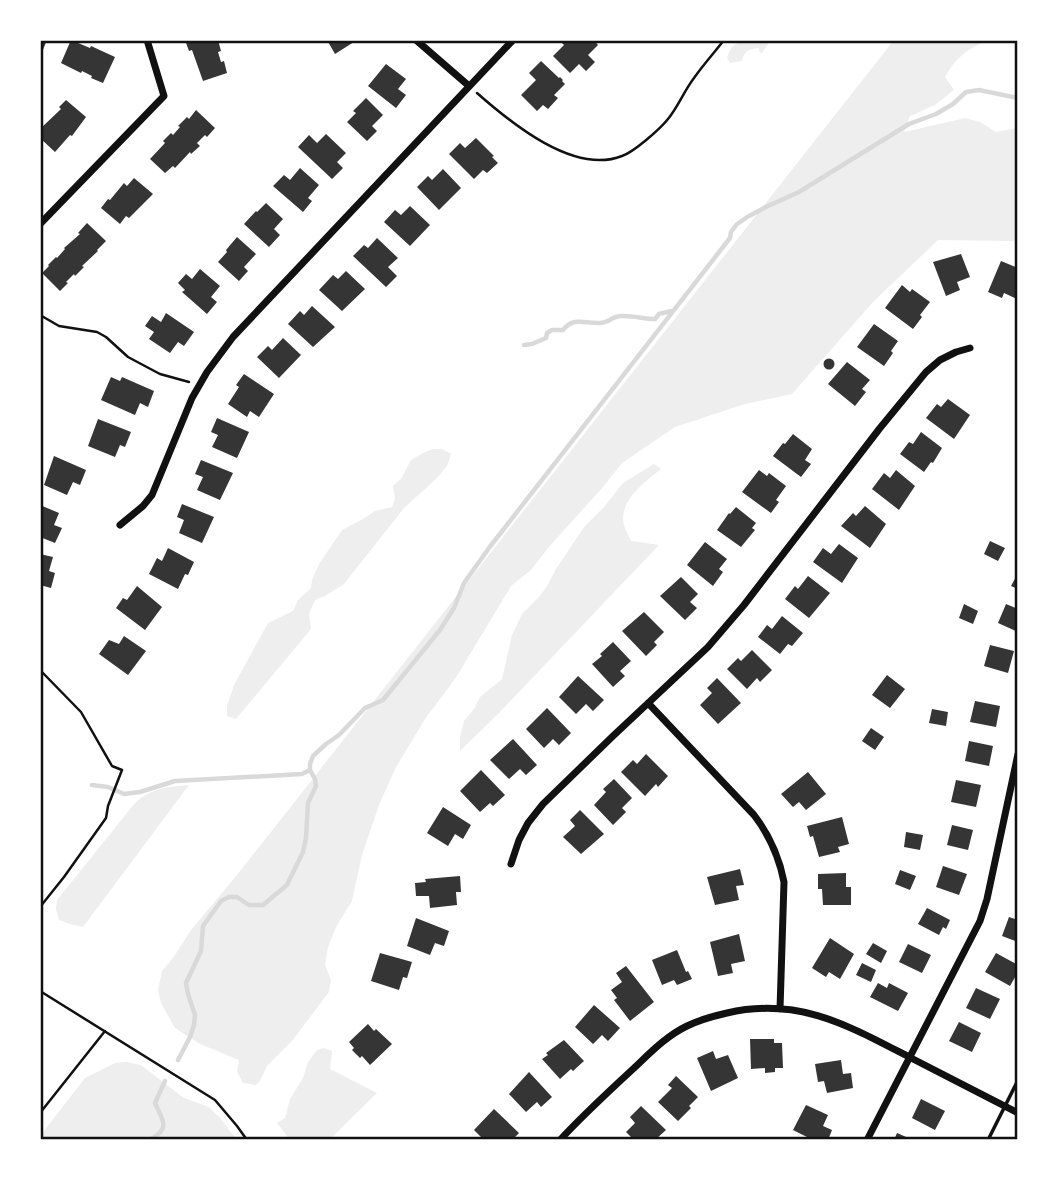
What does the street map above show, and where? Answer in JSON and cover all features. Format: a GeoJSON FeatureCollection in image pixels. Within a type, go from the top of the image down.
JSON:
{"type":"FeatureCollection","features":[{"type":"Feature","properties":{"kind":"street"},"geometry":{"type":"LineString","coordinates":[[40,224],[164,96],[147,40]]}},
{"type":"Feature","properties":{"kind":"street"},"geometry":{"type":"LineString","coordinates":[[416,40],[469,86]]}},
{"type":"Feature","properties":{"kind":"street"},"geometry":{"type":"LineString","coordinates":[[120,525],[144,506],[152,495],[188,405],[219,354],[513,40]]}},
{"type":"Feature","properties":{"kind":"street"},"geometry":{"type":"LineString","coordinates":[[511,864],[528,823],[543,804],[708,647],[926,372],[940,360],[970,348]]}},
{"type":"Feature","properties":{"kind":"street"},"geometry":{"type":"LineString","coordinates":[[648,704],[754,815],[774,846],[784,882],[780,1009]]}},
{"type":"Feature","properties":{"kind":"street"},"geometry":{"type":"LineString","coordinates":[[867,1140],[980,920],[987,899],[1018,754]]}},
{"type":"Feature","properties":{"kind":"street"},"geometry":{"type":"LineString","coordinates":[[560,1140],[662,1042],[687,1026],[738,1011],[780,1009],[820,1015],[854,1029],[1018,1113]]}},
{"type":"Feature","properties":{"kind":"lane"},"geometry":{"type":"LineString","coordinates":[[988,1140],[1018,1080]]}},
{"type":"Feature","properties":{"kind":"path"},"geometry":{"type":"LineString","coordinates":[[469,86],[501,114],[546,146],[576,157],[606,161],[624,156],[668,119],[693,78],[724,40]]}},
{"type":"Feature","properties":{"kind":"path"},"geometry":{"type":"LineString","coordinates":[[40,315],[60,326],[97,332],[128,357],[160,374],[199,385]]}},
{"type":"Feature","properties":{"kind":"path"},"geometry":{"type":"LineString","coordinates":[[40,670],[81,712],[112,766],[122,770],[106,818],[40,907]]}},
{"type":"Feature","properties":{"kind":"path"},"geometry":{"type":"LineString","coordinates":[[40,991],[215,1100],[247,1140]]}},
{"type":"Feature","properties":{"kind":"path"},"geometry":{"type":"LineString","coordinates":[[40,1113],[105,1031]]}},
{"type":"Feature","properties":{"kind":"shaded area"},"geometry":{"type":"Polygon","coordinates":[[[746,40],[771,40],[761,54],[758,48],[752,49],[745,53],[742,61],[730,63],[727,58],[731,48],[746,40]]]}},
{"type":"Feature","properties":{"kind":"shaded area"},"geometry":{"type":"Polygon","coordinates":[[[894,40],[987,40],[953,64],[945,77],[954,90],[935,105],[910,116],[904,132],[965,118],[980,122],[996,132],[1018,128],[1018,243],[938,240],[873,302],[792,394],[745,404],[675,427],[622,463],[531,570],[511,586],[455,679],[425,719],[396,767],[379,805],[362,855],[352,901],[336,927],[328,947],[325,965],[331,980],[329,992],[292,1041],[267,1066],[260,1081],[256,1085],[243,1083],[237,1072],[239,1060],[200,1044],[175,1028],[161,1003],[158,990],[162,971],[191,930],[894,40]]]}},
{"type":"Feature","properties":{"kind":"shaded area"},"geometry":{"type":"Polygon","coordinates":[[[433,449],[442,449],[451,454],[447,466],[404,508],[344,584],[315,600],[309,614],[311,629],[236,719],[227,716],[227,706],[234,685],[268,623],[293,611],[298,600],[311,588],[319,564],[342,530],[375,511],[392,507],[395,498],[393,486],[401,479],[411,460],[433,449]]]}},
{"type":"Feature","properties":{"kind":"shaded area"},"geometry":{"type":"Polygon","coordinates":[[[654,464],[661,469],[634,493],[623,516],[631,541],[659,545],[460,751],[464,721],[480,697],[502,679],[512,635],[522,614],[547,586],[584,527],[623,483],[654,464]]]}},
{"type":"Feature","properties":{"kind":"shaded area"},"geometry":{"type":"Polygon","coordinates":[[[189,785],[83,927],[59,920],[57,900],[135,803],[154,791],[189,785]]]}},
{"type":"Feature","properties":{"kind":"shaded area"},"geometry":{"type":"Polygon","coordinates":[[[324,1048],[332,1051],[330,1069],[377,1093],[329,1140],[290,1140],[277,1123],[285,1118],[290,1099],[303,1078],[308,1062],[317,1050],[324,1048]]]}},
{"type":"Feature","properties":{"kind":"shaded area"},"geometry":{"type":"Polygon","coordinates":[[[115,1063],[141,1065],[184,1098],[209,1107],[237,1140],[40,1140],[40,1136],[85,1078],[115,1063]]]}},
{"type":"Feature","properties":{"kind":"building"},"geometry":{"type":"Polygon","coordinates":[[[40,40],[47,40],[40,57],[40,40]]]}},
{"type":"Feature","properties":{"kind":"building"},"geometry":{"type":"Polygon","coordinates":[[[71,40],[115,57],[103,83],[61,63],[71,40]]]}},
{"type":"Feature","properties":{"kind":"building"},"geometry":{"type":"Polygon","coordinates":[[[185,40],[218,40],[221,51],[218,52],[227,73],[203,81],[192,50],[189,51],[185,40]]]}},
{"type":"Feature","properties":{"kind":"building"},"geometry":{"type":"Polygon","coordinates":[[[327,40],[357,40],[335,54],[327,40]]]}},
{"type":"Feature","properties":{"kind":"building"},"geometry":{"type":"Polygon","coordinates":[[[559,40],[594,40],[598,45],[588,55],[595,62],[586,71],[579,64],[570,73],[553,56],[564,45],[559,40]]]}},
{"type":"Feature","properties":{"kind":"building"},"geometry":{"type":"Polygon","coordinates":[[[541,61],[565,84],[554,95],[558,98],[548,109],[543,105],[537,111],[521,95],[536,80],[529,73],[541,61]]]}},
{"type":"Feature","properties":{"kind":"building"},"geometry":{"type":"Polygon","coordinates":[[[386,64],[406,79],[398,89],[406,95],[396,108],[368,86],[386,64]]]}},
{"type":"Feature","properties":{"kind":"building"},"geometry":{"type":"Polygon","coordinates":[[[366,98],[383,115],[372,126],[377,131],[367,141],[347,122],[356,113],[353,111],[366,98]]]}},
{"type":"Feature","properties":{"kind":"building"},"geometry":{"type":"Polygon","coordinates":[[[66,100],[86,117],[72,136],[55,152],[40,138],[40,129],[61,109],[59,107],[66,100]]]}},
{"type":"Feature","properties":{"kind":"building"},"geometry":{"type":"Polygon","coordinates":[[[196,110],[215,128],[197,143],[200,146],[191,154],[190,152],[175,168],[173,166],[165,173],[150,159],[165,143],[163,141],[171,133],[173,135],[180,127],[178,126],[196,110]]]}},
{"type":"Feature","properties":{"kind":"building"},"geometry":{"type":"Polygon","coordinates":[[[326,134],[346,153],[337,162],[343,168],[332,179],[298,147],[309,135],[317,143],[326,134]]]}},
{"type":"Feature","properties":{"kind":"building"},"geometry":{"type":"Polygon","coordinates":[[[476,138],[498,163],[487,173],[483,170],[474,179],[449,154],[460,143],[465,148],[476,138]]]}},
{"type":"Feature","properties":{"kind":"building"},"geometry":{"type":"Polygon","coordinates":[[[300,168],[319,185],[308,198],[312,201],[303,212],[273,186],[284,175],[290,180],[300,168]]]}},
{"type":"Feature","properties":{"kind":"building"},"geometry":{"type":"Polygon","coordinates":[[[443,169],[461,188],[439,210],[417,187],[428,176],[432,180],[443,169]]]}},
{"type":"Feature","properties":{"kind":"building"},"geometry":{"type":"Polygon","coordinates":[[[134,178],[153,194],[120,224],[101,208],[124,183],[127,186],[134,178]]]}},
{"type":"Feature","properties":{"kind":"building"},"geometry":{"type":"Polygon","coordinates":[[[266,203],[283,219],[274,229],[280,235],[269,247],[244,224],[266,203]]]}},
{"type":"Feature","properties":{"kind":"building"},"geometry":{"type":"Polygon","coordinates":[[[410,206],[430,225],[410,246],[384,222],[395,210],[401,215],[410,206]]]}},
{"type":"Feature","properties":{"kind":"building"},"geometry":{"type":"Polygon","coordinates":[[[87,223],[106,241],[60,291],[42,273],[80,234],[78,233],[87,223]]]}},
{"type":"Feature","properties":{"kind":"building"},"geometry":{"type":"Polygon","coordinates":[[[237,237],[256,254],[244,267],[248,271],[239,281],[218,262],[237,237]]]}},
{"type":"Feature","properties":{"kind":"building"},"geometry":{"type":"Polygon","coordinates":[[[377,238],[398,258],[388,267],[397,276],[386,287],[353,256],[364,245],[368,248],[377,238]]]}},
{"type":"Feature","properties":{"kind":"building"},"geometry":{"type":"Polygon","coordinates":[[[961,254],[970,277],[957,282],[960,290],[946,296],[933,262],[961,254]]]}},
{"type":"Feature","properties":{"kind":"building"},"geometry":{"type":"Polygon","coordinates":[[[1001,261],[1018,268],[1017,299],[1004,293],[1002,298],[988,292],[1001,261]]]}},
{"type":"Feature","properties":{"kind":"building"},"geometry":{"type":"Polygon","coordinates":[[[200,269],[220,286],[211,297],[217,302],[207,314],[182,292],[185,290],[178,283],[186,274],[192,279],[200,269]]]}},
{"type":"Feature","properties":{"kind":"building"},"geometry":{"type":"Polygon","coordinates":[[[346,271],[365,289],[342,311],[319,290],[333,275],[338,279],[346,271]]]}},
{"type":"Feature","properties":{"kind":"building"},"geometry":{"type":"Polygon","coordinates":[[[902,285],[930,302],[913,329],[885,308],[902,285]]]}},
{"type":"Feature","properties":{"kind":"building"},"geometry":{"type":"Polygon","coordinates":[[[312,306],[335,327],[313,347],[288,324],[300,311],[304,315],[312,306]]]}},
{"type":"Feature","properties":{"kind":"building"},"geometry":{"type":"Polygon","coordinates":[[[166,313],[194,332],[184,346],[178,342],[170,353],[149,339],[154,332],[145,326],[152,316],[161,322],[166,313]]]}},
{"type":"Feature","properties":{"kind":"building"},"geometry":{"type":"Polygon","coordinates":[[[874,324],[898,341],[884,366],[857,347],[874,324]]]}},
{"type":"Feature","properties":{"kind":"building"},"geometry":{"type":"Polygon","coordinates":[[[283,338],[301,355],[279,378],[257,357],[268,346],[272,350],[283,338]]]}},
{"type":"Feature","properties":{"kind":"building"},"geometry":{"type":"Polygon","coordinates":[[[829,359],[833,360],[833,368],[829,369],[825,368],[824,364],[825,360],[829,359]]]}},
{"type":"Feature","properties":{"kind":"building"},"geometry":{"type":"Polygon","coordinates":[[[847,362],[870,380],[862,389],[866,392],[855,406],[828,384],[847,362]]]}},
{"type":"Feature","properties":{"kind":"building"},"geometry":{"type":"Polygon","coordinates":[[[244,374],[274,394],[259,417],[250,411],[247,417],[228,404],[244,374]]]}},
{"type":"Feature","properties":{"kind":"building"},"geometry":{"type":"Polygon","coordinates":[[[111,377],[120,381],[122,377],[154,391],[148,407],[140,403],[135,415],[101,400],[111,377]]]}},
{"type":"Feature","properties":{"kind":"building"},"geometry":{"type":"Polygon","coordinates":[[[948,399],[970,415],[954,439],[926,418],[937,404],[941,407],[948,399]]]}},
{"type":"Feature","properties":{"kind":"building"},"geometry":{"type":"Polygon","coordinates":[[[217,418],[249,432],[237,458],[212,447],[218,435],[211,432],[217,418]]]}},
{"type":"Feature","properties":{"kind":"building"},"geometry":{"type":"Polygon","coordinates":[[[98,419],[131,432],[125,447],[120,445],[115,457],[88,446],[98,419]]]}},
{"type":"Feature","properties":{"kind":"building"},"geometry":{"type":"Polygon","coordinates":[[[921,432],[942,448],[924,472],[900,454],[909,442],[913,444],[921,432]]]}},
{"type":"Feature","properties":{"kind":"building"},"geometry":{"type":"Polygon","coordinates":[[[793,434],[812,449],[805,460],[811,464],[801,477],[773,456],[793,434]]]}},
{"type":"Feature","properties":{"kind":"building"},"geometry":{"type":"Polygon","coordinates":[[[54,456],[86,470],[80,485],[73,482],[67,495],[44,485],[54,456]]]}},
{"type":"Feature","properties":{"kind":"building"},"geometry":{"type":"Polygon","coordinates":[[[201,460],[233,473],[220,500],[197,490],[203,477],[195,474],[201,460]]]}},
{"type":"Feature","properties":{"kind":"building"},"geometry":{"type":"Polygon","coordinates":[[[759,470],[767,476],[769,473],[786,486],[771,513],[742,492],[759,470]]]}},
{"type":"Feature","properties":{"kind":"building"},"geometry":{"type":"Polygon","coordinates":[[[896,470],[915,486],[899,510],[872,489],[884,473],[890,478],[896,470]]]}},
{"type":"Feature","properties":{"kind":"building"},"geometry":{"type":"Polygon","coordinates":[[[182,504],[214,517],[202,543],[179,533],[184,520],[177,517],[182,504]]]}},
{"type":"Feature","properties":{"kind":"building"},"geometry":{"type":"Polygon","coordinates":[[[40,505],[59,513],[54,525],[62,528],[55,543],[40,537],[40,505]]]}},
{"type":"Feature","properties":{"kind":"building"},"geometry":{"type":"Polygon","coordinates":[[[865,506],[886,524],[870,548],[841,526],[853,513],[856,516],[865,506]]]}},
{"type":"Feature","properties":{"kind":"building"},"geometry":{"type":"Polygon","coordinates":[[[736,507],[756,523],[752,528],[755,530],[741,547],[717,530],[736,507]]]}},
{"type":"Feature","properties":{"kind":"building"},"geometry":{"type":"Polygon","coordinates":[[[990,541],[1005,548],[998,561],[984,554],[990,541]]]}},
{"type":"Feature","properties":{"kind":"building"},"geometry":{"type":"Polygon","coordinates":[[[705,542],[727,559],[719,569],[723,572],[713,586],[687,565],[705,542]]]}},
{"type":"Feature","properties":{"kind":"building"},"geometry":{"type":"Polygon","coordinates":[[[839,544],[858,558],[842,583],[813,562],[823,548],[831,554],[839,544]]]}},
{"type":"Feature","properties":{"kind":"building"},"geometry":{"type":"Polygon","coordinates":[[[168,548],[194,562],[178,589],[149,574],[157,558],[162,561],[168,548]]]}},
{"type":"Feature","properties":{"kind":"building"},"geometry":{"type":"Polygon","coordinates":[[[40,554],[53,557],[49,571],[55,573],[51,588],[40,585],[40,554]]]}},
{"type":"Feature","properties":{"kind":"building"},"geometry":{"type":"Polygon","coordinates":[[[1018,573],[1018,589],[1011,586],[1018,573]]]}},
{"type":"Feature","properties":{"kind":"building"},"geometry":{"type":"Polygon","coordinates":[[[808,576],[830,593],[809,618],[785,599],[795,586],[798,589],[808,576]]]}},
{"type":"Feature","properties":{"kind":"building"},"geometry":{"type":"Polygon","coordinates":[[[681,577],[698,594],[690,602],[697,608],[685,620],[660,596],[681,577]]]}},
{"type":"Feature","properties":{"kind":"building"},"geometry":{"type":"Polygon","coordinates":[[[137,586],[162,607],[145,630],[116,608],[123,598],[127,600],[137,586]]]}},
{"type":"Feature","properties":{"kind":"building"},"geometry":{"type":"Polygon","coordinates":[[[964,604],[978,611],[973,624],[959,618],[964,604]]]}},
{"type":"Feature","properties":{"kind":"building"},"geometry":{"type":"Polygon","coordinates":[[[1006,604],[1018,609],[1018,632],[998,623],[1006,604]]]}},
{"type":"Feature","properties":{"kind":"building"},"geometry":{"type":"Polygon","coordinates":[[[644,612],[664,632],[654,642],[657,645],[646,656],[622,631],[644,612]]]}},
{"type":"Feature","properties":{"kind":"building"},"geometry":{"type":"Polygon","coordinates":[[[782,616],[803,633],[792,646],[788,644],[780,654],[758,637],[767,625],[772,629],[782,616]]]}},
{"type":"Feature","properties":{"kind":"building"},"geometry":{"type":"Polygon","coordinates":[[[124,636],[146,651],[128,675],[99,654],[109,640],[119,644],[124,636]]]}},
{"type":"Feature","properties":{"kind":"building"},"geometry":{"type":"Polygon","coordinates":[[[613,642],[631,661],[620,671],[625,676],[613,687],[592,664],[613,642]]]}},
{"type":"Feature","properties":{"kind":"building"},"geometry":{"type":"Polygon","coordinates":[[[990,645],[1014,651],[1008,673],[984,666],[990,645]]]}},
{"type":"Feature","properties":{"kind":"building"},"geometry":{"type":"Polygon","coordinates":[[[752,650],[772,670],[760,682],[757,678],[747,689],[727,669],[738,658],[741,661],[752,650]]]}},
{"type":"Feature","properties":{"kind":"building"},"geometry":{"type":"Polygon","coordinates":[[[887,675],[905,689],[890,708],[872,695],[887,675]]]}},
{"type":"Feature","properties":{"kind":"building"},"geometry":{"type":"Polygon","coordinates":[[[578,676],[604,700],[593,711],[586,704],[576,714],[559,697],[578,676]]]}},
{"type":"Feature","properties":{"kind":"building"},"geometry":{"type":"Polygon","coordinates":[[[717,678],[741,703],[718,724],[700,705],[712,693],[707,688],[717,678]]]}},
{"type":"Feature","properties":{"kind":"building"},"geometry":{"type":"Polygon","coordinates":[[[975,701],[1000,706],[996,727],[970,722],[975,701]]]}},
{"type":"Feature","properties":{"kind":"building"},"geometry":{"type":"Polygon","coordinates":[[[547,708],[571,733],[559,745],[553,739],[544,748],[526,729],[547,708]]]}},
{"type":"Feature","properties":{"kind":"building"},"geometry":{"type":"Polygon","coordinates":[[[932,709],[948,712],[946,726],[929,723],[932,709]]]}},
{"type":"Feature","properties":{"kind":"building"},"geometry":{"type":"Polygon","coordinates":[[[871,728],[884,737],[875,750],[862,741],[871,728]]]}},
{"type":"Feature","properties":{"kind":"building"},"geometry":{"type":"Polygon","coordinates":[[[513,739],[537,765],[526,775],[520,769],[509,779],[490,760],[513,739]]]}},
{"type":"Feature","properties":{"kind":"building"},"geometry":{"type":"Polygon","coordinates":[[[969,741],[993,746],[989,766],[965,761],[969,741]]]}},
{"type":"Feature","properties":{"kind":"building"},"geometry":{"type":"Polygon","coordinates":[[[646,754],[668,776],[645,796],[621,772],[633,760],[637,764],[646,754]]]}},
{"type":"Feature","properties":{"kind":"building"},"geometry":{"type":"Polygon","coordinates":[[[481,770],[505,795],[493,806],[490,803],[480,812],[460,791],[481,770]]]}},
{"type":"Feature","properties":{"kind":"building"},"geometry":{"type":"Polygon","coordinates":[[[808,772],[826,794],[806,810],[799,802],[793,807],[781,794],[808,772]]]}},
{"type":"Feature","properties":{"kind":"building"},"geometry":{"type":"Polygon","coordinates":[[[614,779],[632,798],[622,808],[626,812],[613,825],[594,805],[606,792],[603,789],[614,779]]]}},
{"type":"Feature","properties":{"kind":"building"},"geometry":{"type":"Polygon","coordinates":[[[956,780],[981,785],[976,807],[951,802],[956,780]]]}},
{"type":"Feature","properties":{"kind":"building"},"geometry":{"type":"Polygon","coordinates":[[[443,807],[471,825],[463,839],[455,834],[448,846],[427,833],[443,807]]]}},
{"type":"Feature","properties":{"kind":"building"},"geometry":{"type":"Polygon","coordinates":[[[580,810],[604,834],[581,854],[563,837],[575,826],[570,820],[580,810]]]}},
{"type":"Feature","properties":{"kind":"building"},"geometry":{"type":"Polygon","coordinates":[[[842,817],[849,844],[838,847],[840,852],[819,857],[807,826],[842,817]]]}},
{"type":"Feature","properties":{"kind":"building"},"geometry":{"type":"Polygon","coordinates":[[[952,825],[973,830],[968,850],[947,845],[952,825]]]}},
{"type":"Feature","properties":{"kind":"building"},"geometry":{"type":"Polygon","coordinates":[[[906,832],[923,835],[920,850],[904,847],[906,832]]]}},
{"type":"Feature","properties":{"kind":"building"},"geometry":{"type":"Polygon","coordinates":[[[943,866],[967,874],[959,895],[936,887],[943,866]]]}},
{"type":"Feature","properties":{"kind":"building"},"geometry":{"type":"Polygon","coordinates":[[[740,869],[744,885],[736,886],[739,900],[715,905],[707,877],[740,869]]]}},
{"type":"Feature","properties":{"kind":"building"},"geometry":{"type":"Polygon","coordinates":[[[900,870],[916,876],[910,890],[895,884],[900,870]]]}},
{"type":"Feature","properties":{"kind":"building"},"geometry":{"type":"Polygon","coordinates":[[[846,873],[846,887],[851,887],[851,905],[823,905],[822,889],[818,889],[818,874],[846,873]]]}},
{"type":"Feature","properties":{"kind":"building"},"geometry":{"type":"Polygon","coordinates":[[[460,876],[461,892],[456,892],[457,905],[430,908],[429,896],[416,896],[415,883],[426,882],[425,879],[460,876]]]}},
{"type":"Feature","properties":{"kind":"building"},"geometry":{"type":"Polygon","coordinates":[[[927,908],[950,920],[939,935],[918,924],[927,908]]]}},
{"type":"Feature","properties":{"kind":"building"},"geometry":{"type":"Polygon","coordinates":[[[1009,917],[1018,920],[1018,942],[1002,936],[1009,917]]]}},
{"type":"Feature","properties":{"kind":"building"},"geometry":{"type":"Polygon","coordinates":[[[416,918],[449,931],[444,946],[435,943],[430,955],[407,946],[416,918]]]}},
{"type":"Feature","properties":{"kind":"building"},"geometry":{"type":"Polygon","coordinates":[[[739,934],[745,961],[731,964],[733,973],[718,976],[710,942],[739,934]]]}},
{"type":"Feature","properties":{"kind":"building"},"geometry":{"type":"Polygon","coordinates":[[[830,938],[854,954],[840,979],[829,972],[826,977],[812,968],[830,938]]]}},
{"type":"Feature","properties":{"kind":"building"},"geometry":{"type":"Polygon","coordinates":[[[873,943],[887,951],[881,963],[866,954],[873,943]]]}},
{"type":"Feature","properties":{"kind":"building"},"geometry":{"type":"Polygon","coordinates":[[[908,944],[931,955],[922,973],[899,962],[908,944]]]}},
{"type":"Feature","properties":{"kind":"building"},"geometry":{"type":"Polygon","coordinates":[[[677,950],[686,972],[688,971],[692,979],[677,985],[674,980],[662,985],[652,960],[677,950]]]}},
{"type":"Feature","properties":{"kind":"building"},"geometry":{"type":"Polygon","coordinates":[[[380,953],[412,962],[407,978],[403,977],[399,990],[371,981],[380,953]]]}},
{"type":"Feature","properties":{"kind":"building"},"geometry":{"type":"Polygon","coordinates":[[[996,953],[1018,965],[1018,972],[1010,986],[985,972],[996,953]]]}},
{"type":"Feature","properties":{"kind":"building"},"geometry":{"type":"Polygon","coordinates":[[[862,963],[876,970],[871,982],[856,975],[862,963]]]}},
{"type":"Feature","properties":{"kind":"building"},"geometry":{"type":"Polygon","coordinates":[[[626,966],[654,1002],[630,1021],[614,1000],[617,998],[611,990],[622,982],[616,973],[626,966]]]}},
{"type":"Feature","properties":{"kind":"building"},"geometry":{"type":"Polygon","coordinates":[[[878,983],[887,988],[889,983],[908,993],[898,1011],[870,997],[878,983]]]}},
{"type":"Feature","properties":{"kind":"building"},"geometry":{"type":"Polygon","coordinates":[[[976,988],[1000,999],[990,1019],[966,1008],[976,988]]]}},
{"type":"Feature","properties":{"kind":"building"},"geometry":{"type":"Polygon","coordinates":[[[594,1005],[620,1028],[608,1041],[602,1035],[593,1044],[575,1027],[594,1005]]]}},
{"type":"Feature","properties":{"kind":"building"},"geometry":{"type":"Polygon","coordinates":[[[959,1022],[981,1033],[972,1052],[949,1041],[959,1022]]]}},
{"type":"Feature","properties":{"kind":"building"},"geometry":{"type":"Polygon","coordinates":[[[368,1024],[392,1044],[370,1065],[352,1050],[354,1048],[349,1042],[368,1024]]]}},
{"type":"Feature","properties":{"kind":"building"},"geometry":{"type":"Polygon","coordinates":[[[750,1039],[774,1039],[774,1043],[782,1043],[783,1068],[775,1068],[775,1072],[765,1073],[765,1068],[751,1069],[750,1039]]]}},
{"type":"Feature","properties":{"kind":"building"},"geometry":{"type":"Polygon","coordinates":[[[564,1040],[584,1061],[560,1079],[542,1059],[564,1040]]]}},
{"type":"Feature","properties":{"kind":"building"},"geometry":{"type":"Polygon","coordinates":[[[713,1051],[716,1059],[728,1055],[738,1078],[711,1091],[697,1058],[713,1051]]]}},
{"type":"Feature","properties":{"kind":"building"},"geometry":{"type":"Polygon","coordinates":[[[841,1060],[843,1074],[851,1073],[853,1088],[827,1093],[824,1081],[818,1082],[815,1064],[841,1060]]]}},
{"type":"Feature","properties":{"kind":"building"},"geometry":{"type":"Polygon","coordinates":[[[529,1072],[552,1097],[541,1107],[537,1102],[526,1112],[509,1094],[529,1072]]]}},
{"type":"Feature","properties":{"kind":"building"},"geometry":{"type":"Polygon","coordinates":[[[676,1076],[698,1097],[678,1121],[658,1102],[672,1088],[668,1085],[676,1076]]]}},
{"type":"Feature","properties":{"kind":"building"},"geometry":{"type":"Polygon","coordinates":[[[921,1099],[945,1111],[935,1130],[912,1118],[921,1099]]]}},
{"type":"Feature","properties":{"kind":"building"},"geometry":{"type":"Polygon","coordinates":[[[806,1105],[828,1115],[823,1126],[832,1130],[828,1140],[813,1140],[793,1130],[806,1105]]]}},
{"type":"Feature","properties":{"kind":"building"},"geometry":{"type":"Polygon","coordinates":[[[641,1106],[666,1130],[655,1140],[634,1140],[626,1132],[635,1123],[630,1117],[641,1106]]]}},
{"type":"Feature","properties":{"kind":"building"},"geometry":{"type":"Polygon","coordinates":[[[494,1109],[519,1133],[512,1140],[484,1140],[474,1130],[494,1109]]]}},
{"type":"Feature","properties":{"kind":"building"},"geometry":{"type":"Polygon","coordinates":[[[897,1133],[913,1140],[894,1140],[897,1133]]]}},
{"type":"Feature","properties":{"kind":"waterway"},"geometry":{"type":"LineString","coordinates":[[178,1060],[194,1025],[195,1015],[186,983],[201,951],[203,926],[221,901],[229,897],[237,897],[249,905],[263,905],[287,885],[303,852],[306,838],[308,803],[316,786],[310,770],[313,756],[339,735],[365,708],[383,700],[440,630],[454,608],[464,583],[489,548],[730,238],[737,224],[799,192],[909,124],[936,114],[966,92],[979,90],[1018,98]]}},
{"type":"Feature","properties":{"kind":"waterway"},"geometry":{"type":"LineString","coordinates":[[524,345],[546,338],[547,333],[563,330],[571,323],[603,323],[625,316],[655,319],[659,314],[671,311]]}},
{"type":"Feature","properties":{"kind":"waterway"},"geometry":{"type":"LineString","coordinates":[[92,785],[108,787],[124,794],[175,781],[302,774],[310,770]]}},
{"type":"Feature","properties":{"kind":"waterway"},"geometry":{"type":"LineString","coordinates":[[150,1140],[163,1128],[155,1103],[165,1081]]}}]}
